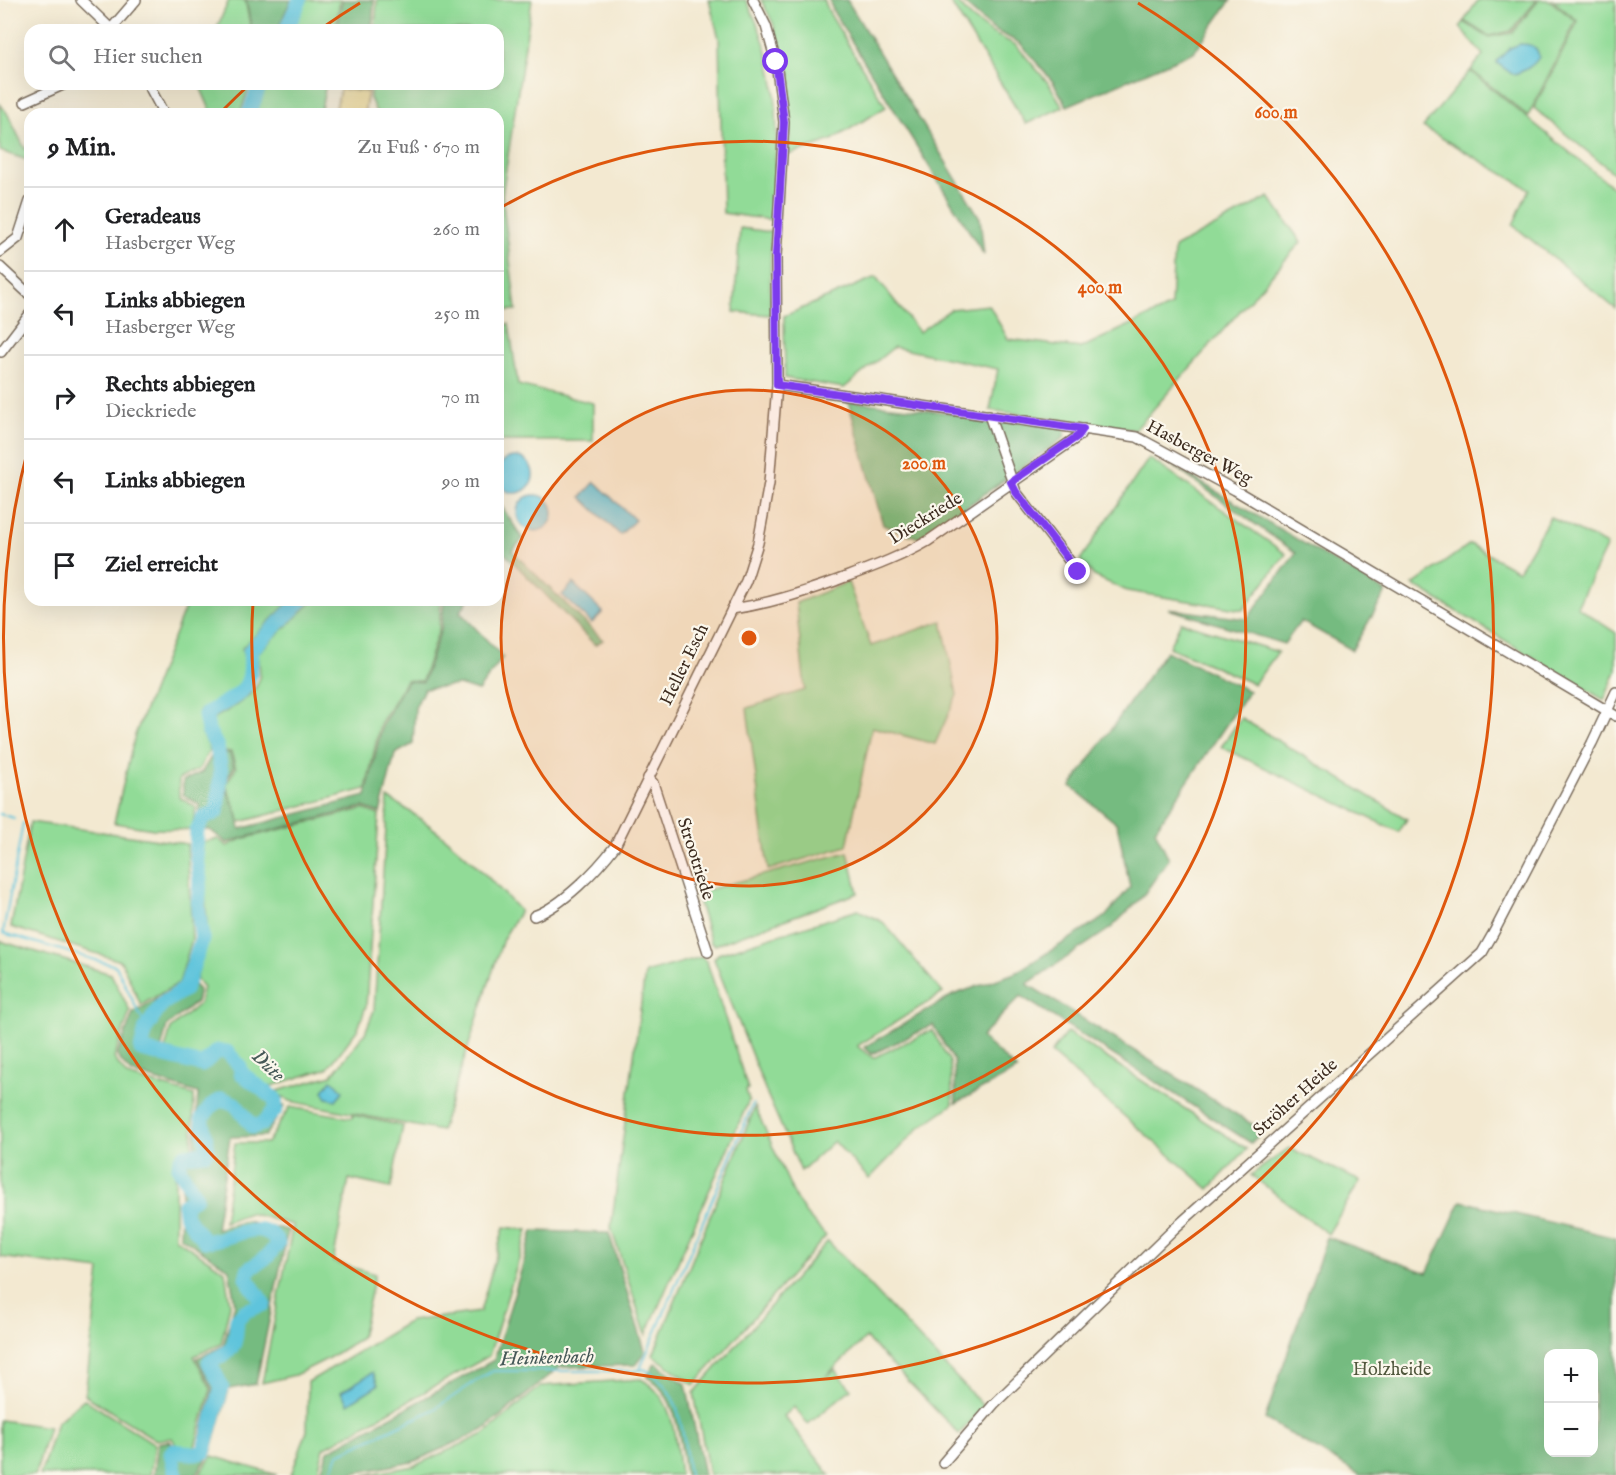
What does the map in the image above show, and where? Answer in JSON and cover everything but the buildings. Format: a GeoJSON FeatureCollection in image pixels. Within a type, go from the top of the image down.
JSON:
{"type":"FeatureCollection","features":[{"type":"Feature","properties":{"kind":"street"},"geometry":{"type":"LineString","coordinates":[[81,0],[106,24]]}},
{"type":"Feature","properties":{"kind":"street"},"geometry":{"type":"LineString","coordinates":[[115,24],[136,0]]}},
{"type":"Feature","properties":{"kind":"street"},"geometry":{"type":"LineString","coordinates":[[753,0],[766,26],[776,62],[784,122],[776,256],[777,385]]}},
{"type":"Feature","properties":{"kind":"street"},"geometry":{"type":"LineString","coordinates":[[25,102],[52,90]]}},
{"type":"Feature","properties":{"kind":"street"},"geometry":{"type":"LineString","coordinates":[[151,90],[161,108]]}},
{"type":"Feature","properties":{"kind":"street"},"geometry":{"type":"LineString","coordinates":[[0,252],[18,238],[24,220]]}},
{"type":"Feature","properties":{"kind":"street"},"geometry":{"type":"LineString","coordinates":[[0,267],[24,289]]}},
{"type":"Feature","properties":{"kind":"street"},"geometry":{"type":"LineString","coordinates":[[1,352],[24,322]]}},
{"type":"Feature","properties":{"kind":"street","name":"Hasberger Weg"},"geometry":{"type":"LineString","coordinates":[[777,385],[1137,438],[1235,490],[1612,713]]}},
{"type":"Feature","properties":{"kind":"street","name":"Heller Esch"},"geometry":{"type":"LineString","coordinates":[[534,916],[550,908],[598,868],[615,846],[746,580],[758,543],[769,483],[777,385]]}},
{"type":"Feature","properties":{"kind":"street"},"geometry":{"type":"LineString","coordinates":[[989,415],[1016,492],[1078,572]]}},
{"type":"Feature","properties":{"kind":"street","name":"Dieckriede"},"geometry":{"type":"LineString","coordinates":[[732,609],[759,605],[803,592],[905,554],[928,541],[1078,436],[1083,429]]}},
{"type":"Feature","properties":{"kind":"street","name":"Ströher Heide"},"geometry":{"type":"LineString","coordinates":[[943,1462],[994,1404],[1174,1229],[1482,953],[1612,713],[1616,692]]}},
{"type":"Feature","properties":{"kind":"street","name":"Strootriede"},"geometry":{"type":"LineString","coordinates":[[648,778],[653,783],[708,952]]}},
{"type":"Feature","properties":{"kind":"green space"},"geometry":{"type":"Polygon","coordinates":[[[229,0],[245,0],[250,24],[219,24],[229,0]]]}},
{"type":"Feature","properties":{"kind":"green space"},"geometry":{"type":"Polygon","coordinates":[[[246,0],[291,0],[280,24],[251,24],[246,0]]]}},
{"type":"Feature","properties":{"kind":"green space"},"geometry":{"type":"Polygon","coordinates":[[[307,0],[340,0],[336,24],[296,24],[307,0]]]}},
{"type":"Feature","properties":{"kind":"green space"},"geometry":{"type":"Polygon","coordinates":[[[342,0],[374,0],[372,24],[338,24],[342,0]]]}},
{"type":"Feature","properties":{"kind":"green space"},"geometry":{"type":"Polygon","coordinates":[[[377,0],[532,0],[504,182],[504,108],[374,108],[370,98],[371,90],[504,90],[504,24],[375,24],[377,0]]]}},
{"type":"Feature","properties":{"kind":"green space"},"geometry":{"type":"Polygon","coordinates":[[[709,0],[746,0],[767,52],[776,100],[777,120],[771,220],[723,213],[719,38],[709,0]]]}},
{"type":"Feature","properties":{"kind":"green space"},"geometry":{"type":"Polygon","coordinates":[[[761,0],[824,0],[831,16],[886,107],[832,140],[788,155],[791,123],[783,61],[773,23],[761,0]]]}},
{"type":"Feature","properties":{"kind":"green space"},"geometry":{"type":"Polygon","coordinates":[[[829,0],[847,0],[980,218],[984,255],[834,13],[829,0]]]}},
{"type":"Feature","properties":{"kind":"green space"},"geometry":{"type":"Polygon","coordinates":[[[949,0],[955,0],[972,18],[992,33],[1016,45],[1049,84],[1063,107],[1026,124],[949,0]]]}},
{"type":"Feature","properties":{"kind":"green space"},"geometry":{"type":"Polygon","coordinates":[[[960,0],[1231,0],[1194,52],[1067,106],[1053,82],[1020,43],[994,30],[960,0]]]}},
{"type":"Feature","properties":{"kind":"green space"},"geometry":{"type":"Polygon","coordinates":[[[1478,0],[1537,0],[1511,31],[1489,36],[1464,21],[1478,0]]]}},
{"type":"Feature","properties":{"kind":"green space"},"geometry":{"type":"Polygon","coordinates":[[[1539,0],[1549,0],[1576,21],[1528,116],[1471,70],[1483,55],[1460,27],[1464,22],[1488,37],[1512,33],[1539,0]]]}},
{"type":"Feature","properties":{"kind":"green space"},"geometry":{"type":"Polygon","coordinates":[[[1552,0],[1616,0],[1616,175],[1534,108],[1578,21],[1552,0]]]}},
{"type":"Feature","properties":{"kind":"green space"},"geometry":{"type":"Polygon","coordinates":[[[1470,71],[1616,190],[1616,309],[1513,225],[1529,189],[1423,127],[1470,71]]]}},
{"type":"Feature","properties":{"kind":"green space"},"geometry":{"type":"Polygon","coordinates":[[[202,90],[248,90],[242,108],[209,108],[202,90]]]}},
{"type":"Feature","properties":{"kind":"green space"},"geometry":{"type":"Polygon","coordinates":[[[265,90],[325,90],[321,108],[258,108],[265,90]]]}},
{"type":"Feature","properties":{"kind":"green space"},"geometry":{"type":"Polygon","coordinates":[[[0,104],[24,147],[24,159],[0,151],[0,104]]]}},
{"type":"Feature","properties":{"kind":"green space"},"geometry":{"type":"Polygon","coordinates":[[[1269,197],[1301,242],[1135,430],[990,410],[998,369],[894,347],[844,388],[785,378],[784,316],[876,277],[919,332],[951,309],[989,305],[1008,339],[1081,348],[1171,306],[1174,248],[1269,197]]]}},
{"type":"Feature","properties":{"kind":"green space"},"geometry":{"type":"Polygon","coordinates":[[[504,211],[516,310],[504,311],[504,211]]]}},
{"type":"Feature","properties":{"kind":"green space"},"geometry":{"type":"Polygon","coordinates":[[[740,228],[771,232],[770,315],[734,312],[740,228]]]}},
{"type":"Feature","properties":{"kind":"green space"},"geometry":{"type":"Polygon","coordinates":[[[504,324],[509,324],[518,385],[593,403],[593,441],[504,441],[504,324]]]}},
{"type":"Feature","properties":{"kind":"green space"},"geometry":{"type":"Polygon","coordinates":[[[848,401],[1065,426],[1065,437],[921,539],[883,525],[848,401]]]}},
{"type":"Feature","properties":{"kind":"green space"},"geometry":{"type":"Polygon","coordinates":[[[1149,458],[1286,554],[1243,610],[1127,591],[1094,576],[1080,560],[1149,458]]]}},
{"type":"Feature","properties":{"kind":"green space"},"geometry":{"type":"Polygon","coordinates":[[[1170,464],[1386,592],[1352,650],[1301,621],[1284,644],[1168,609],[1247,619],[1296,553],[1170,464]]]}},
{"type":"Feature","properties":{"kind":"green space"},"geometry":{"type":"Polygon","coordinates":[[[504,510],[523,539],[512,551],[603,640],[595,645],[504,553],[504,510]]]}},
{"type":"Feature","properties":{"kind":"green space"},"geometry":{"type":"Polygon","coordinates":[[[1550,517],[1607,545],[1577,607],[1616,633],[1616,671],[1604,700],[1413,585],[1470,544],[1518,571],[1550,517]]]}},
{"type":"Feature","properties":{"kind":"green space"},"geometry":{"type":"Polygon","coordinates":[[[848,582],[871,646],[942,621],[957,695],[935,744],[872,727],[847,846],[768,870],[747,708],[805,690],[796,603],[848,582]]]}},
{"type":"Feature","properties":{"kind":"green space"},"geometry":{"type":"Polygon","coordinates":[[[186,606],[285,606],[242,648],[245,667],[240,683],[228,694],[199,711],[202,733],[210,749],[199,769],[179,779],[179,797],[196,807],[192,830],[153,829],[114,823],[135,735],[186,606]]]}},
{"type":"Feature","properties":{"kind":"green space"},"geometry":{"type":"Polygon","coordinates":[[[308,606],[441,606],[439,629],[422,681],[406,680],[380,724],[366,789],[240,822],[226,784],[236,768],[231,752],[223,751],[211,730],[212,719],[236,705],[256,687],[260,670],[258,653],[308,606]]]}},
{"type":"Feature","properties":{"kind":"green space"},"geometry":{"type":"Polygon","coordinates":[[[443,606],[464,606],[460,612],[503,657],[478,691],[459,685],[424,689],[415,708],[413,744],[395,754],[380,813],[363,807],[227,843],[210,830],[196,830],[200,805],[183,795],[183,781],[202,772],[214,752],[230,753],[234,767],[224,784],[237,813],[240,829],[366,796],[382,725],[407,681],[423,682],[441,629],[443,606]]]}},
{"type":"Feature","properties":{"kind":"green space"},"geometry":{"type":"Polygon","coordinates":[[[1181,622],[1278,652],[1254,684],[1169,647],[1181,622]]]}},
{"type":"Feature","properties":{"kind":"green space"},"geometry":{"type":"Polygon","coordinates":[[[1166,651],[1249,691],[1155,830],[1169,859],[1142,897],[1111,928],[1027,984],[1263,1131],[1251,1143],[1021,996],[981,1037],[1017,1070],[956,1103],[954,1061],[933,1025],[872,1054],[864,1047],[953,995],[1015,973],[1105,917],[1130,887],[1117,824],[1071,786],[1166,651]]]}},
{"type":"Feature","properties":{"kind":"green space"},"geometry":{"type":"Polygon","coordinates":[[[1241,718],[1407,819],[1399,832],[1221,747],[1241,718]]]}},
{"type":"Feature","properties":{"kind":"green space"},"geometry":{"type":"Polygon","coordinates":[[[388,798],[424,821],[458,849],[520,911],[503,939],[441,1131],[290,1101],[274,1092],[332,1075],[365,1033],[374,1010],[388,798]]]}},
{"type":"Feature","properties":{"kind":"green space"},"geometry":{"type":"Polygon","coordinates":[[[363,809],[379,815],[366,1006],[358,1029],[328,1068],[269,1087],[245,1071],[244,1064],[229,1046],[214,1046],[201,1059],[165,1049],[171,1028],[199,1004],[203,987],[196,979],[208,939],[202,842],[218,839],[227,846],[242,839],[363,809]]]}},
{"type":"Feature","properties":{"kind":"green space"},"geometry":{"type":"Polygon","coordinates":[[[30,822],[187,844],[192,939],[179,983],[141,1005],[121,961],[11,927],[30,822]]]}},
{"type":"Feature","properties":{"kind":"green space"},"geometry":{"type":"Polygon","coordinates":[[[848,852],[858,893],[715,945],[711,943],[696,893],[848,852]]]}},
{"type":"Feature","properties":{"kind":"green space"},"geometry":{"type":"Polygon","coordinates":[[[858,910],[883,922],[943,993],[857,1046],[873,1058],[932,1030],[950,1062],[953,1104],[919,1128],[869,1179],[834,1141],[801,1171],[767,1094],[714,959],[718,954],[858,910]]]}},
{"type":"Feature","properties":{"kind":"green space"},"geometry":{"type":"Polygon","coordinates":[[[0,941],[111,974],[130,1011],[114,1058],[127,1076],[194,1095],[192,1149],[182,1151],[175,1157],[175,1238],[225,1271],[230,1305],[221,1344],[194,1356],[211,1389],[194,1450],[177,1447],[172,1438],[156,1440],[85,1395],[100,1270],[0,1257],[0,941]]]}},
{"type":"Feature","properties":{"kind":"green space"},"geometry":{"type":"Polygon","coordinates":[[[701,957],[707,962],[748,1089],[746,1090],[749,1100],[646,1335],[611,1228],[645,973],[701,957]]]}},
{"type":"Feature","properties":{"kind":"green space"},"geometry":{"type":"Polygon","coordinates":[[[184,974],[199,990],[196,1002],[167,1026],[159,1058],[202,1069],[217,1055],[225,1056],[234,1067],[235,1076],[270,1102],[285,1106],[265,1136],[230,1137],[216,1229],[246,1221],[288,1230],[256,1384],[229,1389],[211,1453],[196,1475],[154,1475],[158,1443],[170,1441],[179,1456],[195,1459],[213,1389],[197,1358],[223,1346],[235,1304],[229,1269],[180,1236],[183,1167],[186,1160],[194,1159],[198,1093],[130,1072],[117,1056],[133,1013],[181,984],[184,974]]]}},
{"type":"Feature","properties":{"kind":"green space"},"geometry":{"type":"Polygon","coordinates":[[[1067,1032],[1247,1149],[1209,1189],[1051,1053],[1067,1032]]]}},
{"type":"Feature","properties":{"kind":"green space"},"geometry":{"type":"Polygon","coordinates":[[[290,1107],[352,1118],[353,1115],[403,1126],[391,1188],[349,1179],[333,1262],[375,1274],[361,1338],[295,1375],[262,1383],[293,1225],[249,1213],[224,1222],[235,1143],[267,1143],[290,1107]]]}},
{"type":"Feature","properties":{"kind":"green space"},"geometry":{"type":"Polygon","coordinates":[[[755,1107],[796,1199],[826,1236],[694,1385],[653,1355],[755,1107]]]}},
{"type":"Feature","properties":{"kind":"green space"},"geometry":{"type":"Polygon","coordinates":[[[1289,1148],[1360,1181],[1328,1234],[1251,1175],[1289,1148]]]}},
{"type":"Feature","properties":{"kind":"green space","name":"Holzheide"},"geometry":{"type":"Polygon","coordinates":[[[1461,1201],[1616,1238],[1616,1475],[1360,1475],[1265,1419],[1327,1237],[1427,1273],[1461,1201]]]}},
{"type":"Feature","properties":{"kind":"green space"},"geometry":{"type":"Polygon","coordinates":[[[504,1227],[528,1230],[489,1356],[324,1448],[317,1475],[291,1475],[307,1431],[308,1382],[410,1321],[480,1312],[504,1227]]]}},
{"type":"Feature","properties":{"kind":"green space"},"geometry":{"type":"Polygon","coordinates":[[[533,1231],[609,1233],[645,1351],[636,1365],[560,1367],[483,1430],[413,1462],[343,1475],[320,1475],[328,1451],[494,1360],[533,1231]]]}},
{"type":"Feature","properties":{"kind":"green space"},"geometry":{"type":"Polygon","coordinates":[[[828,1241],[984,1407],[959,1434],[866,1338],[826,1376],[835,1370],[851,1389],[808,1424],[794,1407],[784,1416],[830,1475],[709,1475],[694,1393],[828,1241]]]}},
{"type":"Feature","properties":{"kind":"green space"},"geometry":{"type":"Polygon","coordinates":[[[655,1363],[686,1384],[704,1475],[685,1475],[672,1407],[658,1385],[647,1377],[655,1363]]]}},
{"type":"Feature","properties":{"kind":"green space"},"geometry":{"type":"Polygon","coordinates":[[[641,1379],[653,1387],[667,1408],[675,1434],[680,1475],[364,1475],[414,1466],[484,1434],[541,1386],[641,1379]]]}},
{"type":"Feature","properties":{"kind":"green space"},"geometry":{"type":"Polygon","coordinates":[[[84,1399],[155,1444],[150,1475],[40,1475],[57,1422],[84,1399]]]}},
{"type":"Feature","properties":{"kind":"green space"},"geometry":{"type":"Polygon","coordinates":[[[0,1420],[49,1427],[35,1475],[0,1475],[0,1420]]]}},
{"type":"Feature","properties":{"kind":"green space"},"geometry":{"type":"Polygon","coordinates":[[[212,1456],[277,1475],[199,1475],[212,1456]]]}},
{"type":"Feature","properties":{"kind":"sand"},"geometry":{"type":"Polygon","coordinates":[[[340,90],[368,92],[365,108],[336,108],[340,90]]]}},
{"type":"Feature","properties":{"kind":"water"},"geometry":{"type":"Polygon","coordinates":[[[1520,44],[1533,46],[1539,57],[1527,68],[1512,74],[1497,61],[1510,48],[1520,44]]]}},
{"type":"Feature","properties":{"kind":"water"},"geometry":{"type":"Polygon","coordinates":[[[515,457],[522,459],[531,468],[533,475],[531,482],[522,491],[515,493],[504,488],[504,462],[508,459],[515,457]]]}},
{"type":"Feature","properties":{"kind":"water"},"geometry":{"type":"Polygon","coordinates":[[[595,482],[635,520],[620,535],[581,497],[595,482]]]}},
{"type":"Feature","properties":{"kind":"water"},"geometry":{"type":"Polygon","coordinates":[[[535,495],[547,501],[553,513],[547,525],[535,531],[523,525],[517,513],[523,501],[535,495]]]}},
{"type":"Feature","properties":{"kind":"water"},"geometry":{"type":"Polygon","coordinates":[[[573,583],[603,612],[592,623],[562,595],[573,583]]]}},
{"type":"Feature","properties":{"kind":"water"},"geometry":{"type":"Polygon","coordinates":[[[331,1080],[343,1091],[336,1100],[327,1098],[323,1091],[331,1080]]]}},
{"type":"Feature","properties":{"kind":"water"},"geometry":{"type":"Polygon","coordinates":[[[373,1372],[378,1385],[348,1404],[341,1392],[373,1372]]]}},
{"type":"Feature","properties":{"kind":"waterway","name":"Düte"},"geometry":{"type":"LineString","coordinates":[[289,24],[300,0]]}},
{"type":"Feature","properties":{"kind":"waterway","name":"Düte"},"geometry":{"type":"LineString","coordinates":[[251,108],[258,90]]}},
{"type":"Feature","properties":{"kind":"waterway","name":"Düte"},"geometry":{"type":"LineString","coordinates":[[176,1475],[171,1453],[173,1451],[196,1454],[204,1452],[222,1387],[209,1362],[224,1354],[232,1346],[236,1336],[237,1319],[245,1311],[264,1304],[246,1278],[248,1270],[268,1256],[278,1243],[272,1235],[255,1230],[205,1241],[186,1217],[184,1204],[196,1197],[179,1168],[180,1160],[185,1155],[205,1153],[208,1149],[202,1118],[212,1105],[223,1099],[235,1104],[253,1127],[262,1124],[276,1109],[275,1099],[241,1073],[240,1066],[227,1052],[217,1051],[202,1065],[141,1050],[146,1028],[162,1004],[185,989],[202,939],[198,908],[200,880],[196,850],[197,830],[203,818],[217,812],[221,771],[217,747],[208,730],[205,715],[241,692],[249,677],[250,651],[296,606]]}},
{"type":"Feature","properties":{"kind":"waterway"},"geometry":{"type":"LineString","coordinates":[[0,814],[14,818]]}},
{"type":"Feature","properties":{"kind":"waterway"},"geometry":{"type":"LineString","coordinates":[[23,823],[3,933],[116,966],[146,1028]]}},
{"type":"Feature","properties":{"kind":"waterway"},"geometry":{"type":"LineString","coordinates":[[640,1369],[753,1104]]}},
{"type":"Feature","properties":{"kind":"waterway","name":"Heinkenbach"},"geometry":{"type":"LineString","coordinates":[[330,1475],[338,1454],[433,1410],[493,1371],[633,1371],[644,1369],[657,1377],[667,1388],[674,1401],[679,1415],[689,1475]]}},
{"type":"Feature","properties":{"kind":"route"},"geometry":{"type":"LineString","coordinates":[[776,62],[784,122],[776,256],[777,385],[1083,429],[1078,436],[1011,482],[1016,492],[1078,572]]}}]}
